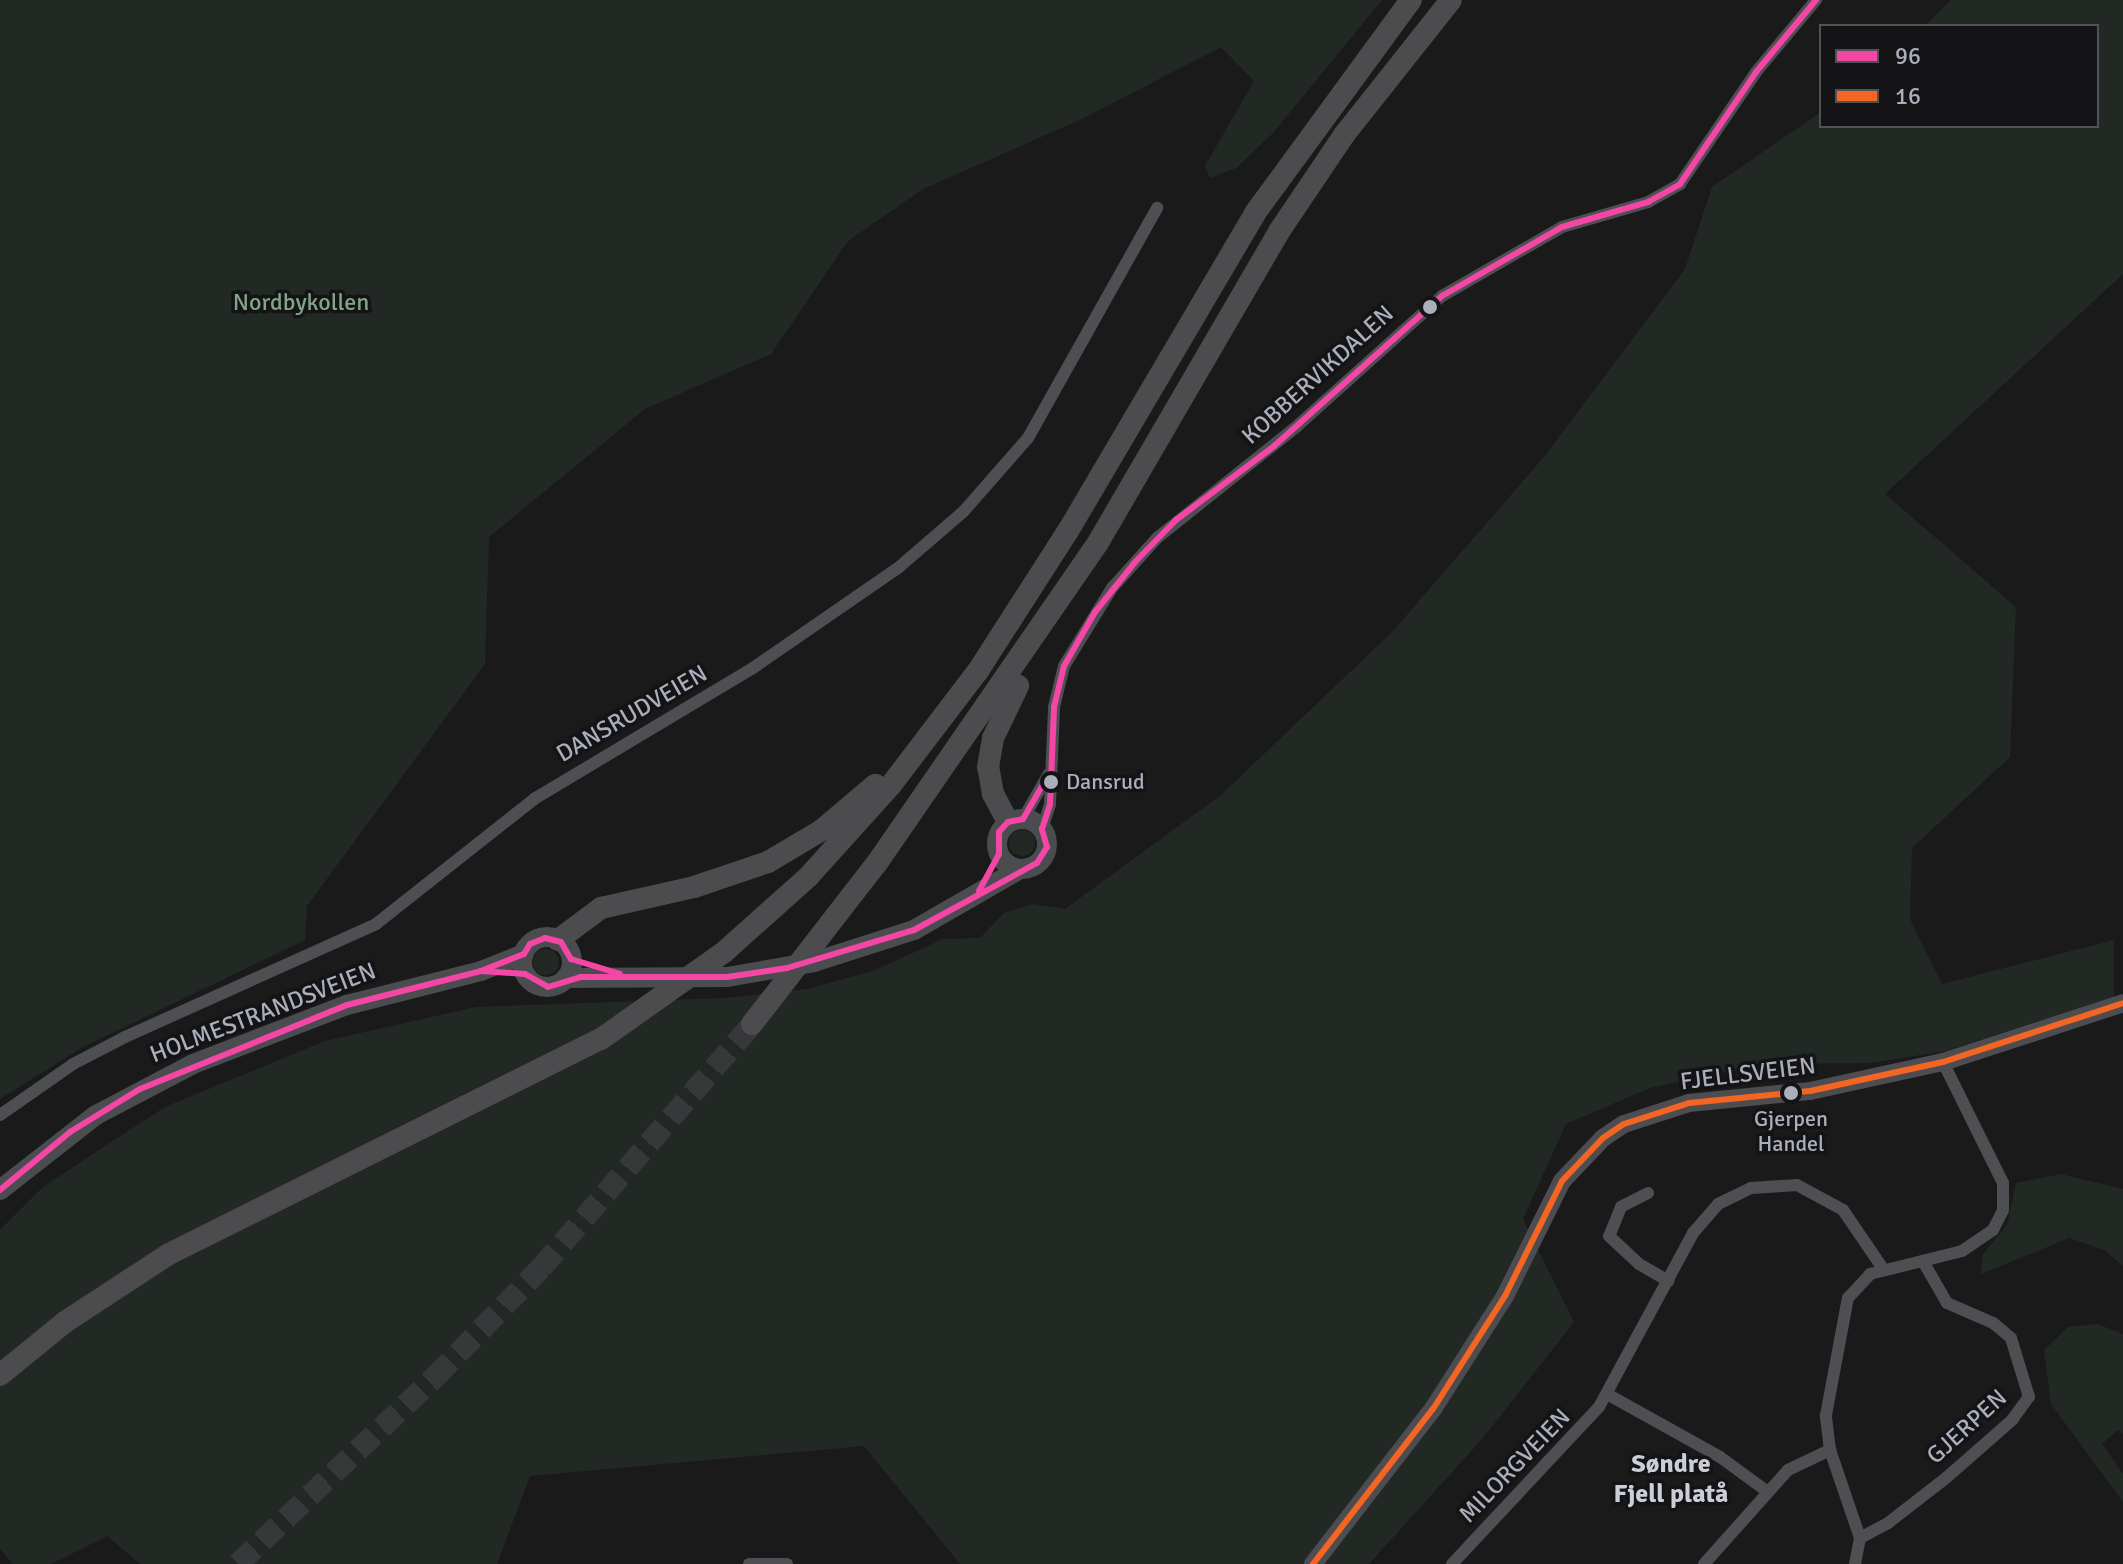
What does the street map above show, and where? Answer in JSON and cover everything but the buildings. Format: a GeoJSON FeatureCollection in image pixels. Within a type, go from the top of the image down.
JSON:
{"type":"FeatureCollection","features":[{"type":"Feature","properties":{"kind":"highway"},"geometry":{"type":"LineString","coordinates":[[0,1375],[65,1322],[169,1254],[601,1039],[723,953],[809,876],[891,785],[978,671],[1068,531],[1255,213],[1411,0]]}},
{"type":"Feature","properties":{"kind":"highway"},"geometry":{"type":"LineString","coordinates":[[1016,820],[989,782],[993,738],[1099,541],[1280,230],[1372,98],[1451,0]]}},
{"type":"Feature","properties":{"kind":"highway"},"geometry":{"type":"LineString","coordinates":[[752,1024],[877,863],[1099,541]]}},
{"type":"Feature","properties":{"kind":"highway"},"geometry":{"type":"LineString","coordinates":[[558,940],[601,908],[731,877],[795,848],[873,787],[978,671]]}},
{"type":"Feature","properties":{"kind":"main road"},"geometry":{"type":"LineString","coordinates":[[524,964],[537,940],[558,940],[569,968],[620,974],[727,977],[814,962],[914,930],[979,891],[1020,869],[1033,866],[1044,856],[1042,829],[1016,820],[998,836],[999,854],[979,891]]}},
{"type":"Feature","properties":{"kind":"main road"},"geometry":{"type":"LineString","coordinates":[[999,854],[1020,869]]}},
{"type":"Feature","properties":{"kind":"main road","name":"HOLMESTRANDSVEIEN"},"geometry":{"type":"LineString","coordinates":[[0,1190],[70,1132],[163,1077],[347,1005],[481,971],[524,964],[544,987],[569,968]]}},
{"type":"Feature","properties":{"kind":"main road","name":"FJELLSVEIEN"},"geometry":{"type":"LineString","coordinates":[[1313,1564],[1433,1409],[1505,1296],[1562,1181],[1603,1138],[1624,1124],[1689,1103],[1810,1091],[1943,1062],[2123,1003]]}},
{"type":"Feature","properties":{"kind":"street","name":"KOBBERVIKDALEN"},"geometry":{"type":"LineString","coordinates":[[1042,829],[1050,804],[1054,707],[1064,666],[1112,588],[1157,538],[1296,427],[1442,296],[1562,227],[1648,202],[1680,184],[1756,72],[1816,0]]}},
{"type":"Feature","properties":{"kind":"street","name":"DANSRUDVEIEN"},"geometry":{"type":"LineString","coordinates":[[0,1115],[73,1064],[125,1037],[376,924],[534,799],[753,668],[898,568],[964,511],[1028,438],[1157,208]]}},
{"type":"Feature","properties":{"kind":"street","name":"KOBBERVIKDALEN"},"geometry":{"type":"LineString","coordinates":[[1016,820],[1050,772]]}},
{"type":"Feature","properties":{"kind":"street"},"geometry":{"type":"LineString","coordinates":[[1855,1564],[1860,1538],[1830,1450],[1827,1403],[1844,1310],[1862,1280],[1884,1270],[1924,1263],[1979,1241],[1999,1222],[2005,1198],[1998,1171],[1943,1062]]}},
{"type":"Feature","properties":{"kind":"street","name":"MILORGVEIEN"},"geometry":{"type":"LineString","coordinates":[[1452,1564],[1583,1429],[1607,1394],[1693,1233],[1718,1204],[1742,1191],[1782,1184],[1834,1202],[1852,1219],[1884,1270]]}},
{"type":"Feature","properties":{"kind":"street"},"geometry":{"type":"LineString","coordinates":[[1648,1193],[1621,1207],[1609,1236],[1639,1264],[1668,1281]]}},
{"type":"Feature","properties":{"kind":"street","name":"GJERPEN"},"geometry":{"type":"LineString","coordinates":[[1860,1538],[1888,1523],[1946,1478],[2012,1420],[2029,1397],[2020,1357],[2004,1329],[1947,1303],[1924,1263]]}},
{"type":"Feature","properties":{"kind":"street"},"geometry":{"type":"LineString","coordinates":[[1607,1394],[1720,1457],[1768,1492]]}},
{"type":"Feature","properties":{"kind":"street"},"geometry":{"type":"LineString","coordinates":[[1704,1564],[1788,1470],[1830,1450]]}},
{"type":"Feature","properties":{"kind":"street"},"geometry":{"type":"LineString","coordinates":[[749,1564],[787,1564]]}},
{"type":"Feature","properties":{"kind":"green space","name":"Nordbykollen"},"geometry":{"type":"Polygon","coordinates":[[[0,0],[1382,0],[1273,133],[1236,168],[1210,178],[1205,166],[1254,81],[1221,47],[1082,119],[923,189],[848,241],[771,354],[645,409],[489,537],[485,664],[307,906],[305,940],[83,1047],[0,1099],[0,0]]]}},
{"type":"Feature","properties":{"kind":"green space"},"geometry":{"type":"Polygon","coordinates":[[[1951,0],[2123,0],[2123,274],[1885,494],[2016,607],[2010,757],[1912,848],[1910,919],[1942,984],[2114,940],[2114,997],[1946,1051],[1871,1063],[1757,1064],[1650,1088],[1566,1124],[1523,1219],[1574,1322],[1483,1438],[1369,1564],[960,1564],[864,1446],[530,1476],[497,1564],[140,1564],[107,1536],[51,1564],[13,1564],[0,1549],[0,1230],[44,1186],[165,1107],[325,1041],[476,1007],[726,998],[807,989],[873,971],[943,939],[980,938],[1004,913],[1033,904],[1065,909],[1221,795],[1392,632],[1543,458],[1685,269],[1712,187],[1819,113],[1819,128],[2099,128],[2099,24],[1926,24],[1951,0]]]}},
{"type":"Feature","properties":{"kind":"green space"},"geometry":{"type":"Polygon","coordinates":[[[1022,830],[1031,834],[1035,843],[1031,852],[1022,856],[1013,852],[1009,843],[1013,834],[1022,830]]]}},
{"type":"Feature","properties":{"kind":"green space"},"geometry":{"type":"Polygon","coordinates":[[[546,949],[555,953],[559,962],[555,971],[546,975],[537,971],[533,962],[537,953],[546,949]]]}},
{"type":"Feature","properties":{"kind":"green space"},"geometry":{"type":"Polygon","coordinates":[[[2061,1174],[2123,1189],[2123,1266],[2104,1250],[2069,1238],[1981,1274],[1983,1254],[2007,1225],[2016,1183],[2061,1174]]]}},
{"type":"Feature","properties":{"kind":"green space"},"geometry":{"type":"Polygon","coordinates":[[[2097,1324],[2123,1334],[2123,1434],[2118,1430],[2102,1444],[2123,1474],[2123,1502],[2051,1404],[2044,1350],[2068,1327],[2097,1324]]]}},
{"type":"Feature","properties":{"kind":"tunnel"},"geometry":{"type":"LineString","coordinates":[[238,1564],[435,1377],[541,1268],[752,1024]]}},
{"type":"Feature","properties":{"kind":"transit line","name":"96"},"geometry":{"type":"LineString","coordinates":[[481,971],[525,974],[548,987],[580,977],[727,977],[787,968],[914,930],[1037,863],[1047,847],[1042,829],[1050,804],[1054,707],[1064,666],[1095,612],[1135,562],[1176,520],[1273,447],[1442,296],[1562,227],[1648,202],[1680,184],[1756,72],[1816,0]]}},
{"type":"Feature","properties":{"kind":"transit line","name":"96"},"geometry":{"type":"LineString","coordinates":[[979,891],[999,854],[999,832],[1008,822],[1023,819],[1049,774]]}},
{"type":"Feature","properties":{"kind":"transit line","name":"96"},"geometry":{"type":"LineString","coordinates":[[0,1190],[70,1132],[140,1089],[347,1005],[481,971],[524,954],[530,944],[545,938],[561,942],[571,959],[620,974]]}},
{"type":"Feature","properties":{"kind":"transit line","name":"16"},"geometry":{"type":"LineString","coordinates":[[1313,1564],[1433,1409],[1505,1296],[1562,1181],[1603,1138],[1624,1124],[1689,1103],[1810,1091],[1943,1062],[2123,1003]]}},
{"type":"Feature","properties":{"kind":"place","name":"Dansrud"},"geometry":{"type":"Point","coordinates":[1051,782]}},
{"type":"Feature","properties":{"kind":"place","name":"Gjerpen Handel"},"geometry":{"type":"Point","coordinates":[1791,1093]}},
{"type":"Feature","properties":{"kind":"district","name":"Søndre Fjell platå"},"geometry":{"type":"Point","coordinates":[1671,1480]}}]}
